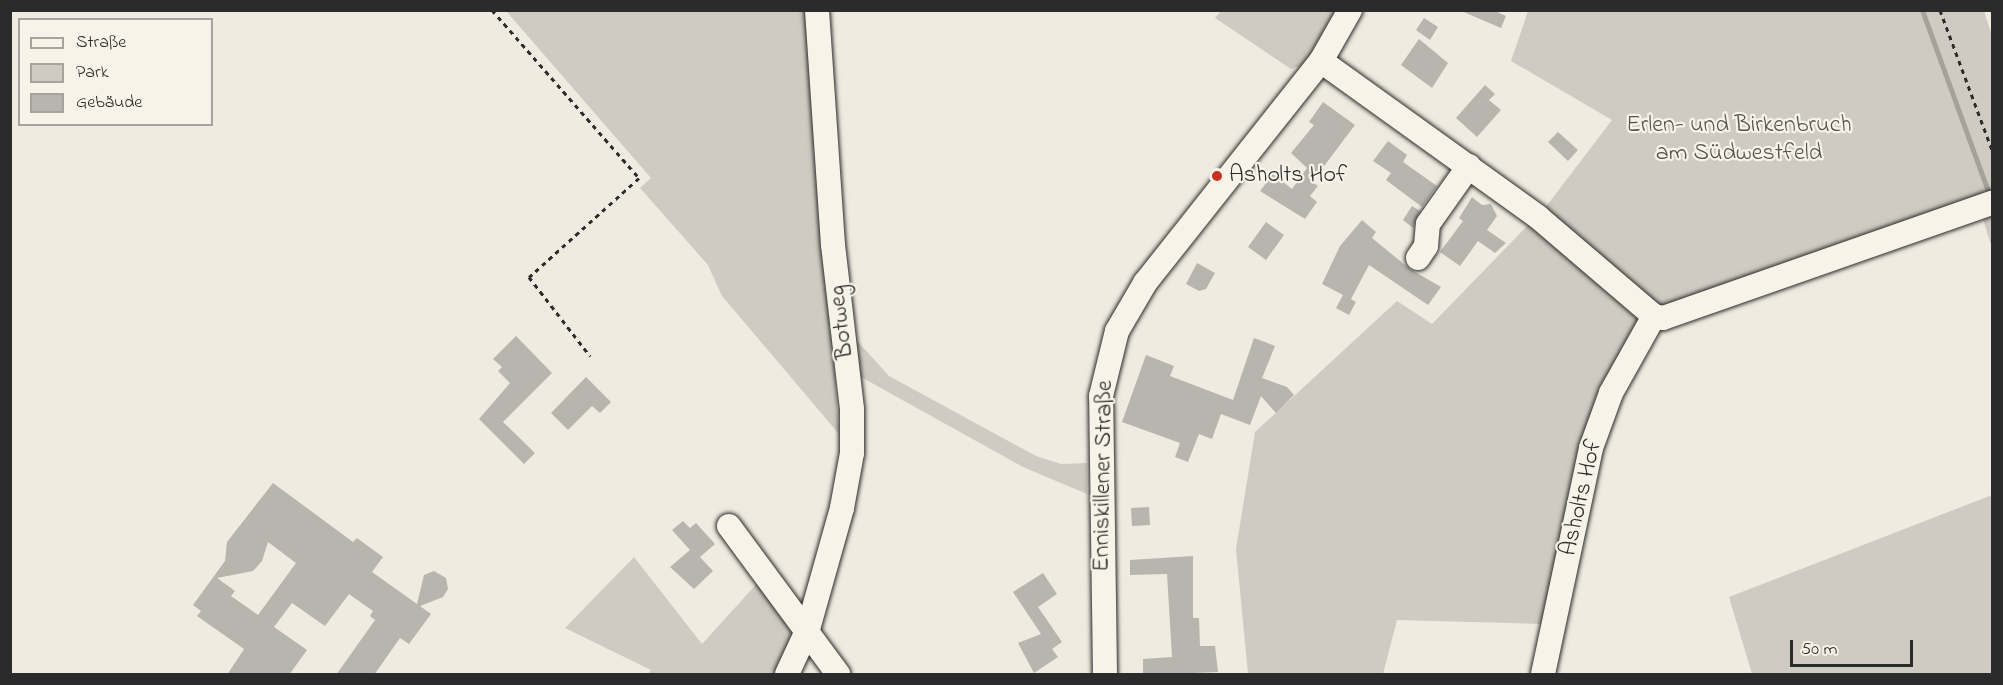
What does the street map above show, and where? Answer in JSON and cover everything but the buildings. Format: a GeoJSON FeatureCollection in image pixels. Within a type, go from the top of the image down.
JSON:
{"type":"FeatureCollection","features":[{"type":"Feature","properties":{"kind":"street","name":"Botweg"},"geometry":{"type":"LineString","coordinates":[[787,675],[808,629],[842,508],[853,432],[833,245],[817,10]]}},
{"type":"Feature","properties":{"kind":"street","name":"Enniskillener Straße"},"geometry":{"type":"LineString","coordinates":[[1105,675],[1101,396],[1116,333],[1145,283],[1322,60],[1350,10]]}},
{"type":"Feature","properties":{"kind":"street"},"geometry":{"type":"LineString","coordinates":[[1322,60],[1538,217],[1654,316],[1664,318],[1987,205]]}},
{"type":"Feature","properties":{"kind":"street"},"geometry":{"type":"LineString","coordinates":[[1418,258],[1426,246],[1428,224],[1469,166]]}},
{"type":"Feature","properties":{"kind":"street","name":"Asholts Hof"},"geometry":{"type":"LineString","coordinates":[[1544,665],[1591,448],[1611,393],[1654,316]]}},
{"type":"Feature","properties":{"kind":"street"},"geometry":{"type":"LineString","coordinates":[[729,526],[808,629],[838,675]]}},
{"type":"Feature","properties":{"kind":"path"},"geometry":{"type":"LineString","coordinates":[[492,10],[639,178],[529,277],[590,356]]}},
{"type":"Feature","properties":{"kind":"path"},"geometry":{"type":"LineString","coordinates":[[1940,10],[1992,150]]}},
{"type":"Feature","properties":{"kind":"green space"},"geometry":{"type":"Polygon","coordinates":[[[506,11],[809,11],[839,434],[722,296],[708,265],[640,188],[651,178],[506,11]]]}},
{"type":"Feature","properties":{"kind":"green space"},"geometry":{"type":"Polygon","coordinates":[[[1221,11],[1338,11],[1304,65],[1291,69],[1215,18],[1221,11]]]}},
{"type":"Feature","properties":{"kind":"green space","name":"Erlen- und Birkenbruch am Südwestfeld"},"geometry":{"type":"Polygon","coordinates":[[[1528,11],[1984,11],[1992,36],[1992,196],[1660,309],[1545,208],[1612,120],[1511,61],[1528,11]]]}},
{"type":"Feature","properties":{"kind":"green space"},"geometry":{"type":"Polygon","coordinates":[[[1992,213],[1992,248],[1982,216],[1992,213]]]}},
{"type":"Feature","properties":{"kind":"green space"},"geometry":{"type":"Polygon","coordinates":[[[1530,223],[1641,316],[1543,624],[1397,620],[1383,674],[1248,674],[1236,549],[1255,432],[1397,301],[1432,324],[1530,223]]]}},
{"type":"Feature","properties":{"kind":"green space"},"geometry":{"type":"Polygon","coordinates":[[[851,334],[889,376],[1036,456],[1061,464],[1087,463],[1087,494],[1023,467],[852,372],[851,334]]]}},
{"type":"Feature","properties":{"kind":"green space"},"geometry":{"type":"Polygon","coordinates":[[[1992,495],[1992,674],[1752,674],[1729,597],[1992,495]]]}},
{"type":"Feature","properties":{"kind":"green space"},"geometry":{"type":"Polygon","coordinates":[[[634,557],[702,644],[762,578],[799,629],[776,674],[648,674],[651,670],[565,628],[634,557]]]}},
{"type":"Feature","properties":{"kind":"waterway"},"geometry":{"type":"LineString","coordinates":[[1922,10],[1990,197]]}},
{"type":"Feature","properties":{"kind":"place","name":"Asholts Hof"},"geometry":{"type":"Point","coordinates":[1217,176]}}]}
